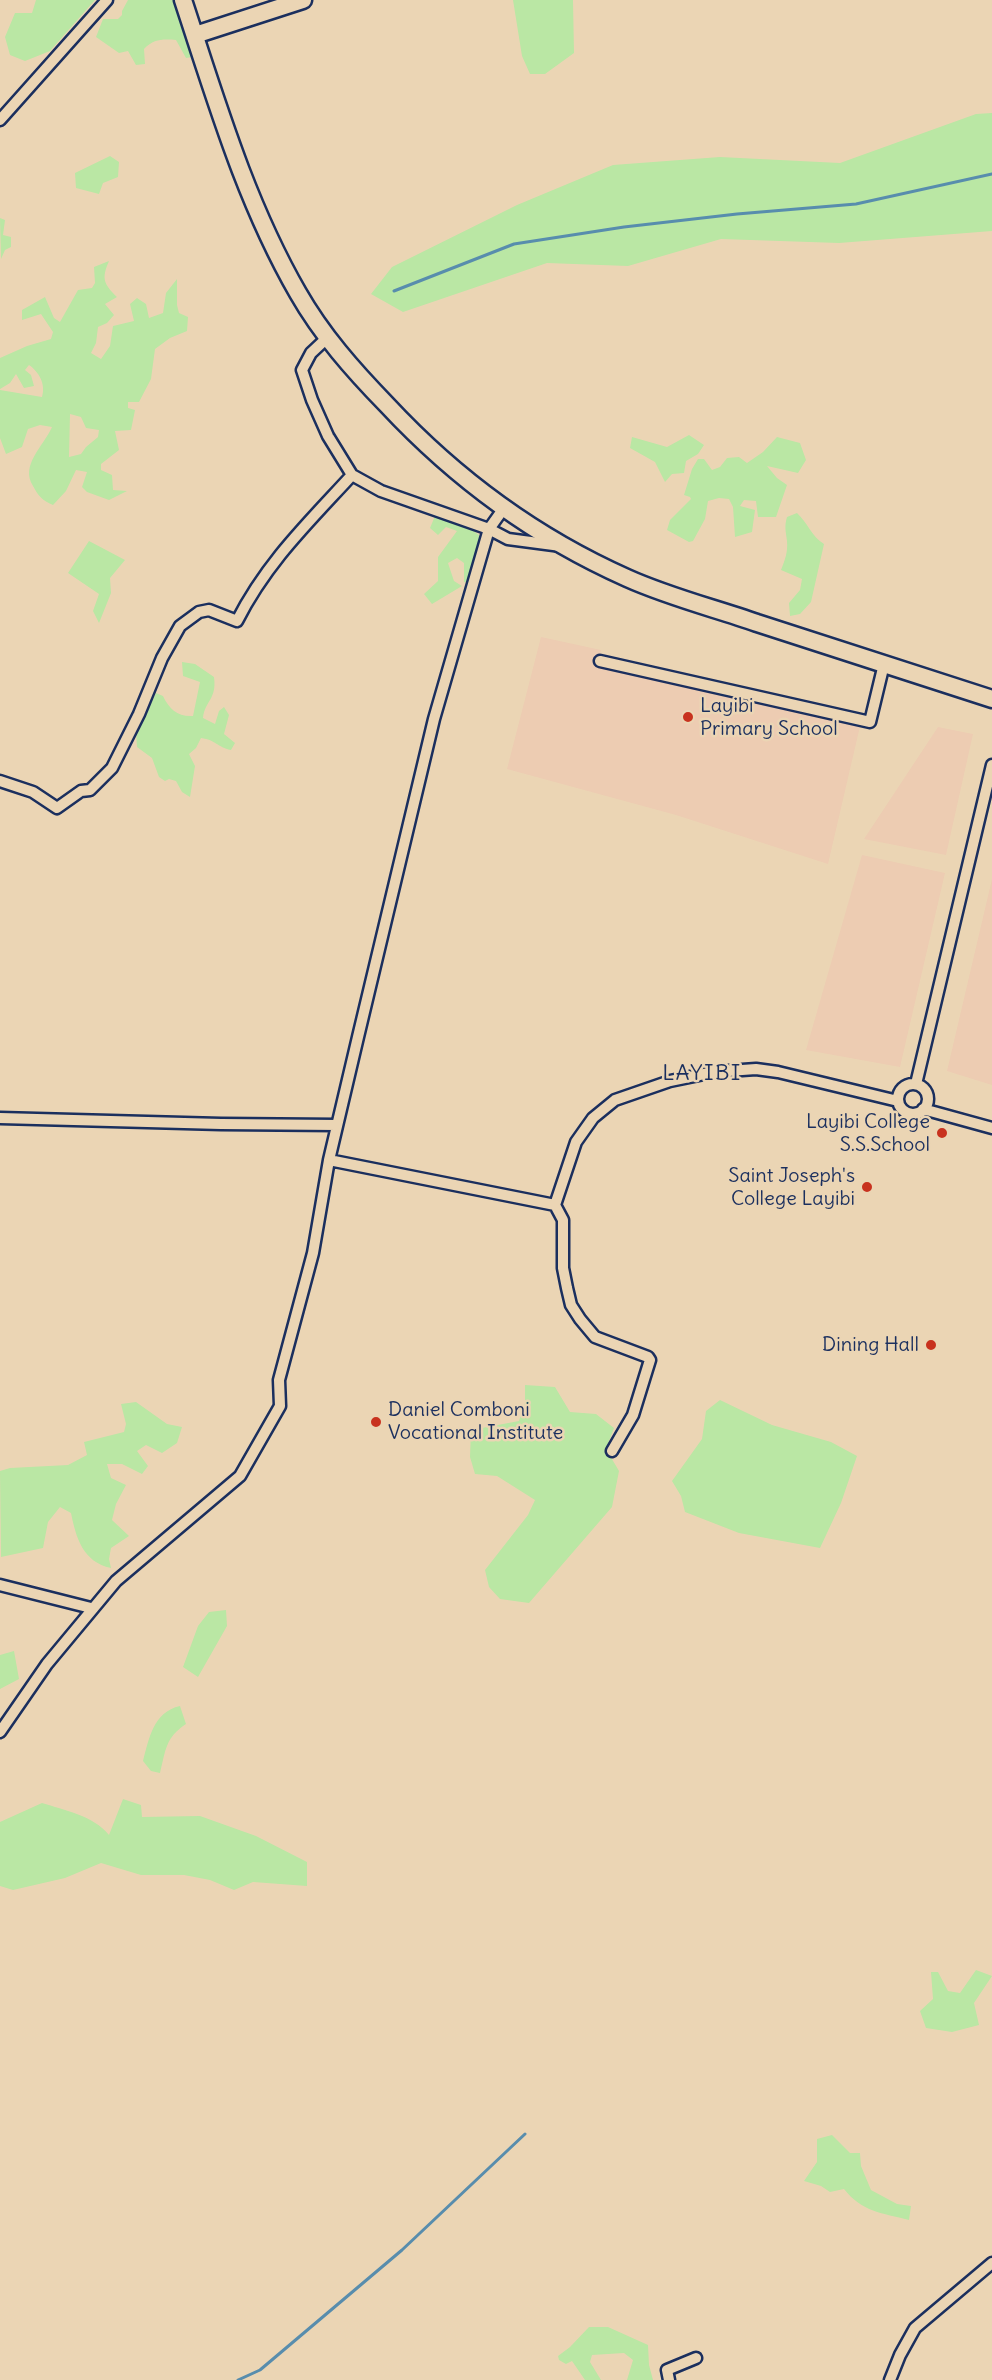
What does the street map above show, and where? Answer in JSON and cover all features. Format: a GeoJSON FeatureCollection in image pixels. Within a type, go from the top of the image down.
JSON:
{"type":"FeatureCollection","features":[{"type":"Feature","properties":{"kind":"street"},"geometry":{"type":"LineString","coordinates":[[0,120],[107,0]]}},
{"type":"Feature","properties":{"kind":"street"},"geometry":{"type":"LineString","coordinates":[[183,0],[207,78],[250,198],[299,296],[345,361],[411,431],[445,463],[504,508],[567,547],[628,578],[991,700]]}},
{"type":"Feature","properties":{"kind":"street"},"geometry":{"type":"LineString","coordinates":[[195,35],[303,0]]}},
{"type":"Feature","properties":{"kind":"street"},"geometry":{"type":"LineString","coordinates":[[327,338],[311,353],[302,370],[328,436],[352,475],[381,491],[489,529],[508,539],[524,543],[567,547]]}},
{"type":"Feature","properties":{"kind":"street"},"geometry":{"type":"LineString","coordinates":[[0,781],[33,792],[57,808],[81,791],[90,790],[116,760],[140,714],[162,658],[180,626],[199,612],[209,610],[237,621],[265,573],[317,510],[352,475]]}},
{"type":"Feature","properties":{"kind":"street"},"geometry":{"type":"LineString","coordinates":[[0,1732],[47,1664],[91,1608],[116,1581],[238,1479],[280,1406],[279,1380],[313,1253],[329,1160],[434,720],[489,529],[504,508]]}},
{"type":"Feature","properties":{"kind":"street"},"geometry":{"type":"LineString","coordinates":[[600,661],[870,722],[884,664]]}},
{"type":"Feature","properties":{"kind":"street"},"geometry":{"type":"LineString","coordinates":[[916,1084],[992,765]]}},
{"type":"Feature","properties":{"kind":"street"},"geometry":{"type":"LineString","coordinates":[[612,1451],[633,1415],[650,1360],[648,1357],[595,1337],[572,1305],[567,1288],[563,1268],[563,1220],[555,1205],[576,1142],[593,1118],[615,1100],[670,1081],[714,1072],[756,1069],[778,1072],[898,1101]]}},
{"type":"Feature","properties":{"kind":"street"},"geometry":{"type":"LineString","coordinates":[[923,1109],[927,1104],[926,1091],[916,1084],[906,1085],[899,1092],[898,1101],[900,1106],[909,1113],[923,1109],[992,1128]]}},
{"type":"Feature","properties":{"kind":"street"},"geometry":{"type":"LineString","coordinates":[[0,1118],[337,1125]]}},
{"type":"Feature","properties":{"kind":"street"},"geometry":{"type":"LineString","coordinates":[[329,1160],[555,1205]]}},
{"type":"Feature","properties":{"kind":"street"},"geometry":{"type":"LineString","coordinates":[[0,1586],[91,1608]]}},
{"type":"Feature","properties":{"kind":"street"},"geometry":{"type":"LineString","coordinates":[[890,2380],[900,2355],[915,2328],[992,2263]]}},
{"type":"Feature","properties":{"kind":"street"},"geometry":{"type":"LineString","coordinates":[[669,2380],[667,2370],[696,2358]]}},
{"type":"Feature","properties":{"kind":"shaded area"},"geometry":{"type":"Polygon","coordinates":[[[541,637],[601,650],[598,663],[861,722],[828,864],[676,815],[507,769],[541,637]]]}},
{"type":"Feature","properties":{"kind":"shaded area"},"geometry":{"type":"Polygon","coordinates":[[[938,727],[973,734],[946,855],[864,839],[938,727]]]}},
{"type":"Feature","properties":{"kind":"shaded area"},"geometry":{"type":"Polygon","coordinates":[[[862,855],[945,873],[900,1067],[806,1050],[862,855]]]}},
{"type":"Feature","properties":{"kind":"shaded area"},"geometry":{"type":"Polygon","coordinates":[[[992,879],[992,1085],[947,1071],[992,879]]]}},
{"type":"Feature","properties":{"kind":"green space"},"geometry":{"type":"Polygon","coordinates":[[[36,0],[95,0],[50,51],[25,61],[10,55],[5,37],[15,13],[32,13],[36,0]]]}},
{"type":"Feature","properties":{"kind":"green space"},"geometry":{"type":"Polygon","coordinates":[[[128,0],[179,0],[199,56],[186,58],[176,40],[155,41],[144,49],[145,64],[136,65],[128,51],[119,53],[96,37],[103,19],[118,19],[128,0]]]}},
{"type":"Feature","properties":{"kind":"green space"},"geometry":{"type":"Polygon","coordinates":[[[513,0],[573,0],[574,53],[545,74],[530,74],[522,56],[513,0]]]}},
{"type":"Feature","properties":{"kind":"green space"},"geometry":{"type":"Polygon","coordinates":[[[992,113],[992,231],[839,243],[721,239],[628,266],[547,263],[403,312],[371,294],[392,267],[517,205],[613,165],[720,157],[840,163],[976,114],[992,113]]]}},
{"type":"Feature","properties":{"kind":"green space"},"geometry":{"type":"Polygon","coordinates":[[[110,156],[119,162],[118,177],[103,183],[99,194],[76,188],[75,173],[110,156]]]}},
{"type":"Feature","properties":{"kind":"green space"},"geometry":{"type":"Polygon","coordinates":[[[0,218],[5,220],[3,235],[11,237],[11,247],[5,250],[1,259],[0,218]]]}},
{"type":"Feature","properties":{"kind":"green space"},"geometry":{"type":"Polygon","coordinates":[[[109,261],[105,281],[117,297],[105,304],[114,315],[107,323],[98,327],[96,343],[91,353],[101,359],[110,346],[113,326],[134,321],[130,304],[137,298],[146,304],[149,318],[163,313],[166,293],[177,279],[177,305],[179,313],[188,317],[187,331],[170,338],[155,349],[151,379],[139,402],[128,402],[128,408],[135,410],[131,430],[115,431],[119,450],[101,464],[101,470],[112,475],[113,490],[127,491],[109,500],[87,492],[82,487],[87,472],[76,470],[66,491],[53,505],[43,500],[37,493],[29,471],[34,456],[52,427],[40,425],[28,429],[22,447],[6,454],[0,438],[0,390],[42,397],[41,379],[29,365],[25,370],[31,375],[34,386],[24,388],[16,374],[10,383],[0,389],[0,358],[27,346],[51,339],[53,332],[41,314],[22,320],[22,310],[45,297],[54,318],[60,322],[78,290],[92,288],[95,283],[94,267],[109,261]],[[70,414],[69,457],[81,454],[98,437],[99,430],[86,428],[81,417],[70,414]]]}},
{"type":"Feature","properties":{"kind":"green space"},"geometry":{"type":"Polygon","coordinates":[[[689,435],[704,445],[698,454],[686,461],[684,473],[672,474],[665,482],[655,462],[630,448],[632,437],[667,447],[689,435]]]}},
{"type":"Feature","properties":{"kind":"green space"},"geometry":{"type":"Polygon","coordinates":[[[777,437],[800,443],[806,460],[798,473],[767,466],[777,478],[787,485],[776,517],[758,517],[756,501],[744,500],[740,506],[755,510],[752,532],[735,537],[733,507],[729,499],[719,498],[708,501],[705,519],[693,541],[689,542],[667,530],[670,520],[691,499],[684,495],[692,469],[698,459],[704,459],[712,470],[720,467],[727,458],[739,457],[747,463],[763,452],[777,437]]]}},
{"type":"Feature","properties":{"kind":"green space"},"geometry":{"type":"Polygon","coordinates":[[[797,513],[824,544],[811,602],[800,614],[790,616],[789,603],[800,590],[802,579],[781,570],[787,549],[785,527],[787,517],[797,513]]]}},
{"type":"Feature","properties":{"kind":"green space"},"geometry":{"type":"Polygon","coordinates":[[[435,516],[464,524],[479,535],[479,552],[470,583],[464,582],[464,563],[457,558],[448,563],[454,581],[462,586],[432,604],[424,594],[438,581],[438,557],[457,531],[446,527],[438,535],[430,528],[435,516]]]}},
{"type":"Feature","properties":{"kind":"green space"},"geometry":{"type":"Polygon","coordinates":[[[89,541],[125,560],[110,578],[111,593],[99,623],[93,611],[99,594],[68,573],[89,541]]]}},
{"type":"Feature","properties":{"kind":"green space"},"geometry":{"type":"Polygon","coordinates":[[[182,662],[195,664],[214,677],[214,691],[203,718],[215,724],[219,711],[224,707],[229,715],[224,734],[235,743],[231,750],[201,738],[196,748],[189,754],[195,766],[190,797],[182,792],[176,781],[169,779],[165,781],[159,777],[152,758],[137,747],[136,733],[156,693],[163,696],[175,711],[193,716],[200,682],[183,676],[182,662]]]}},
{"type":"Feature","properties":{"kind":"green space"},"geometry":{"type":"Polygon","coordinates":[[[525,1385],[555,1387],[570,1412],[596,1414],[614,1428],[606,1449],[619,1471],[612,1507],[529,1603],[500,1599],[489,1587],[485,1570],[528,1515],[535,1500],[497,1476],[475,1474],[470,1457],[471,1430],[519,1421],[525,1402],[525,1385]]]}},
{"type":"Feature","properties":{"kind":"green space"},"geometry":{"type":"Polygon","coordinates":[[[720,1400],[772,1425],[831,1442],[857,1456],[841,1503],[820,1548],[739,1533],[685,1512],[681,1496],[672,1481],[702,1439],[706,1411],[720,1400]]]}},
{"type":"Feature","properties":{"kind":"green space"},"geometry":{"type":"Polygon","coordinates":[[[136,1402],[167,1424],[182,1427],[177,1443],[162,1453],[146,1445],[137,1451],[148,1466],[142,1474],[122,1464],[107,1464],[111,1478],[126,1485],[116,1504],[112,1520],[129,1536],[111,1548],[109,1559],[111,1568],[101,1565],[87,1555],[78,1540],[71,1513],[60,1507],[48,1522],[43,1548],[1,1557],[0,1471],[10,1468],[68,1465],[87,1455],[84,1442],[124,1432],[126,1424],[121,1404],[136,1402]]]}},
{"type":"Feature","properties":{"kind":"green space"},"geometry":{"type":"Polygon","coordinates":[[[226,1610],[227,1626],[198,1677],[183,1667],[198,1626],[209,1612],[226,1610]]]}},
{"type":"Feature","properties":{"kind":"green space"},"geometry":{"type":"Polygon","coordinates":[[[14,1651],[19,1679],[0,1689],[0,1655],[14,1651]]]}},
{"type":"Feature","properties":{"kind":"green space"},"geometry":{"type":"Polygon","coordinates":[[[180,1706],[186,1724],[170,1740],[160,1773],[151,1771],[143,1761],[154,1728],[164,1714],[180,1706]]]}},
{"type":"Feature","properties":{"kind":"green space"},"geometry":{"type":"Polygon","coordinates":[[[123,1799],[141,1805],[142,1817],[200,1816],[256,1836],[307,1862],[307,1886],[253,1882],[234,1890],[210,1880],[184,1875],[141,1875],[101,1863],[65,1878],[13,1890],[0,1886],[0,1822],[42,1803],[87,1818],[103,1828],[109,1835],[123,1799]]]}},
{"type":"Feature","properties":{"kind":"green space"},"geometry":{"type":"Polygon","coordinates":[[[976,1970],[992,1976],[974,2003],[979,2025],[952,2032],[926,2028],[920,2011],[933,1999],[931,1972],[938,1972],[948,1991],[960,1993],[976,1970]]]}},
{"type":"Feature","properties":{"kind":"green space"},"geometry":{"type":"Polygon","coordinates":[[[832,2135],[850,2153],[860,2153],[861,2166],[871,2190],[897,2204],[911,2206],[909,2220],[865,2207],[844,2189],[830,2192],[821,2186],[804,2181],[817,2162],[817,2139],[832,2135]]]}},
{"type":"Feature","properties":{"kind":"green space"},"geometry":{"type":"Polygon","coordinates":[[[589,2327],[608,2327],[648,2345],[649,2365],[653,2380],[627,2380],[633,2360],[624,2353],[592,2355],[590,2362],[601,2380],[585,2380],[572,2361],[566,2364],[559,2360],[558,2356],[589,2327]]]}},
{"type":"Feature","properties":{"kind":"waterway"},"geometry":{"type":"LineString","coordinates":[[394,291],[514,244],[624,227],[856,204],[992,174]]}},
{"type":"Feature","properties":{"kind":"waterway"},"geometry":{"type":"LineString","coordinates":[[238,2380],[260,2370],[402,2250],[525,2134]]}},
{"type":"Feature","properties":{"kind":"place","name":"Layibi Primary School"},"geometry":{"type":"Point","coordinates":[688,717]}},
{"type":"Feature","properties":{"kind":"place","name":"Layibi College S.S.School"},"geometry":{"type":"Point","coordinates":[942,1133]}},
{"type":"Feature","properties":{"kind":"place","name":"Saint Joseph's College Layibi"},"geometry":{"type":"Point","coordinates":[867,1187]}},
{"type":"Feature","properties":{"kind":"place","name":"Dining Hall"},"geometry":{"type":"Point","coordinates":[931,1345]}},
{"type":"Feature","properties":{"kind":"place","name":"Daniel Comboni Vocational Institute"},"geometry":{"type":"Point","coordinates":[376,1422]}},
{"type":"Feature","properties":{"kind":"district","name":"LAYIBI"},"geometry":{"type":"Point","coordinates":[702,1074]}}]}
